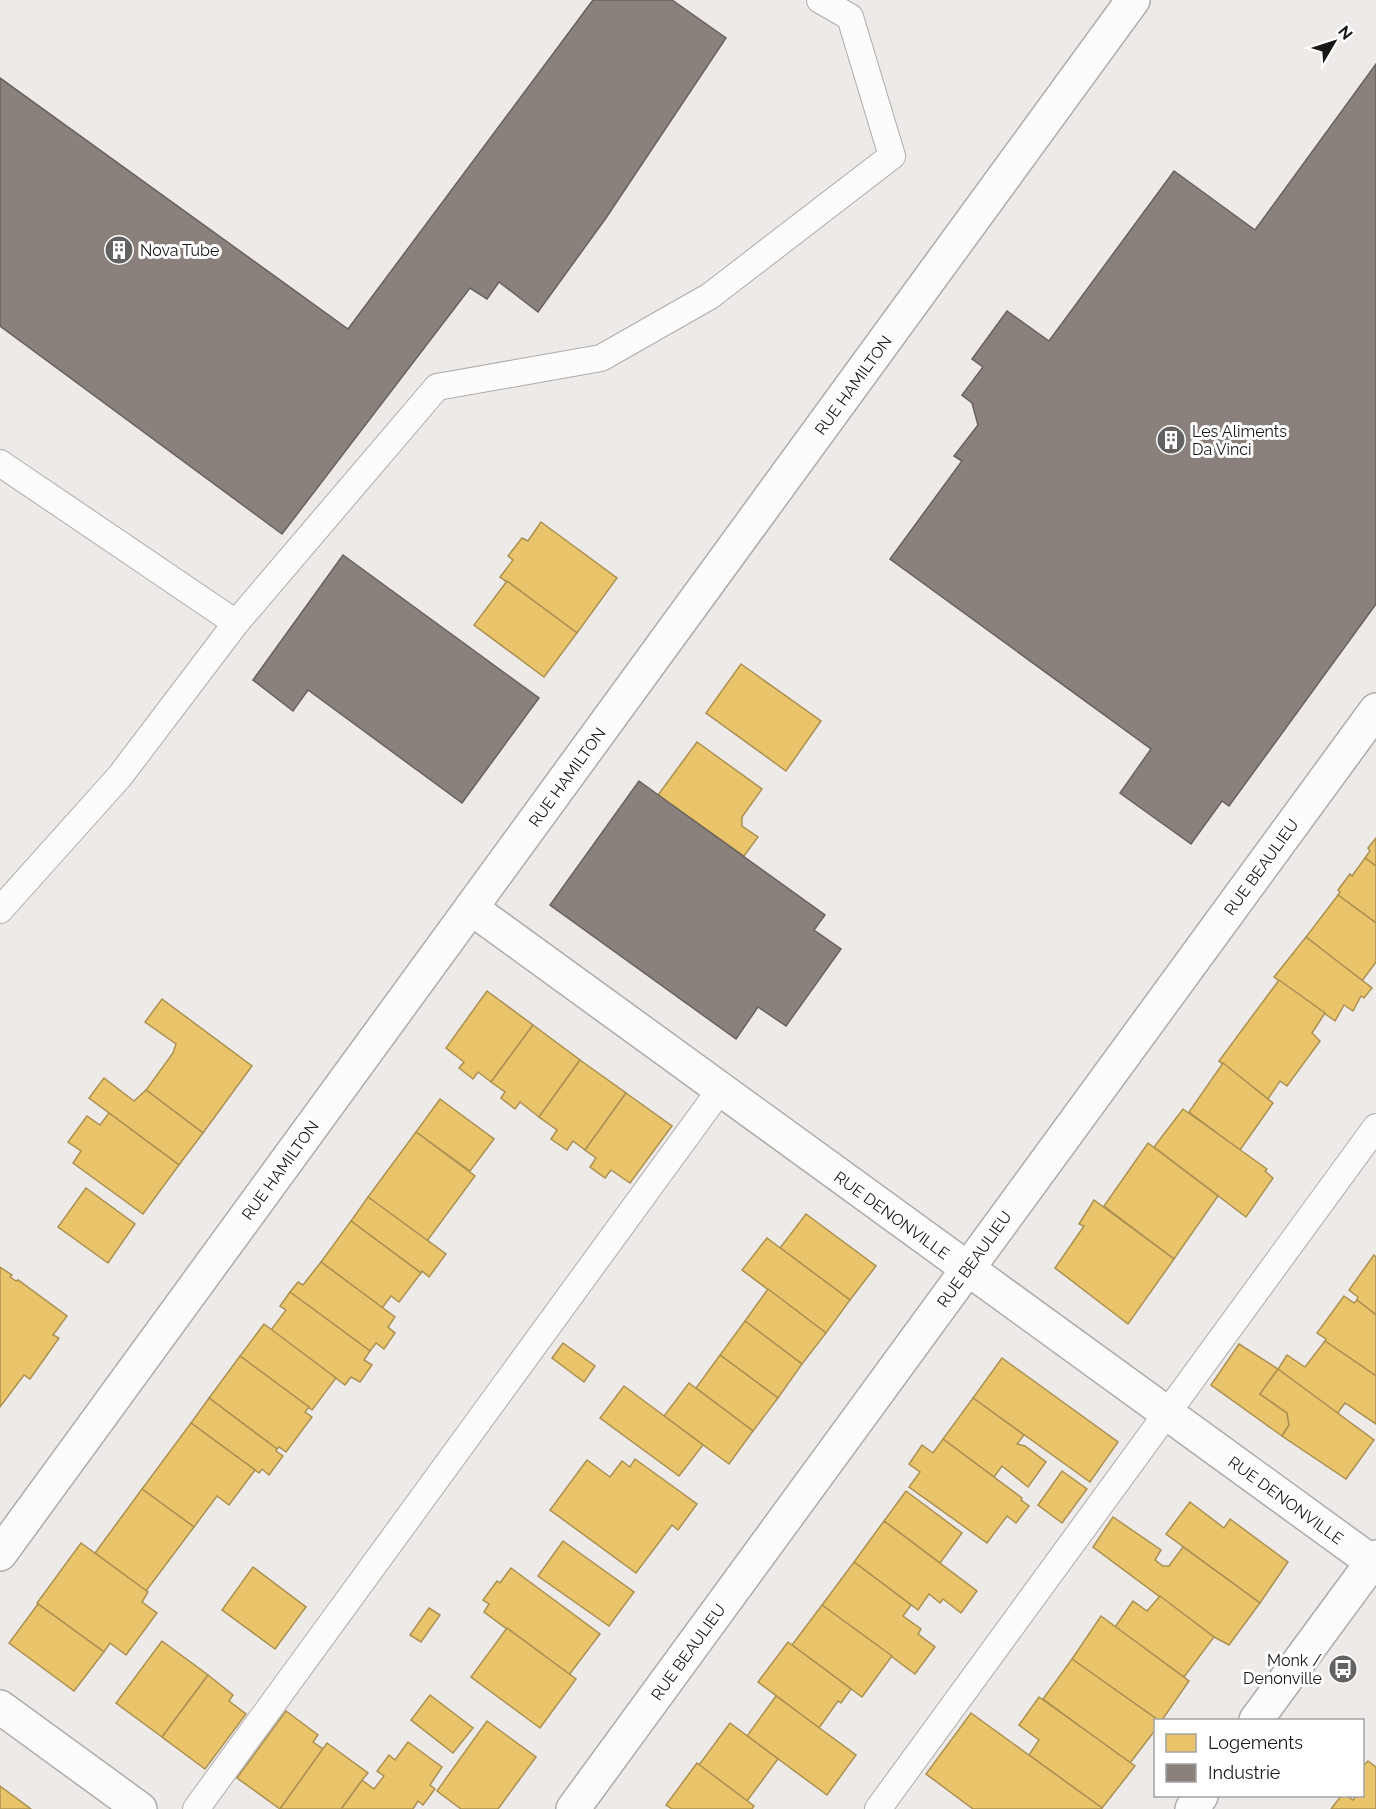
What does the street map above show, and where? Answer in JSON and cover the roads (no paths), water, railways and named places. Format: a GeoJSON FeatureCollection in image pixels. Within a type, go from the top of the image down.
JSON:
{"type":"FeatureCollection","features":[{"type":"Feature","properties":{"kind":"street","name":"RUE HAMILTON"},"geometry":{"type":"LineString","coordinates":[[0,1554],[1133,0]]}},
{"type":"Feature","properties":{"kind":"street","name":"RUE BEAULIEU"},"geometry":{"type":"LineString","coordinates":[[573,1809],[1376,710]]}},
{"type":"Feature","properties":{"kind":"street","name":"RUE DENONVILLE"},"geometry":{"type":"LineString","coordinates":[[471,909],[1167,1414],[1374,1559]]}},
{"type":"Feature","properties":{"kind":"street"},"geometry":{"type":"LineString","coordinates":[[1257,1719],[1374,1559]]}},
{"type":"Feature","properties":{"kind":"street"},"geometry":{"type":"LineString","coordinates":[[0,1707],[140,1809]]}},
{"type":"Feature","properties":{"kind":"street"},"geometry":{"type":"LineString","coordinates":[[1191,1809],[1200,1797]]}},
{"type":"Feature","properties":{"kind":"lane"},"geometry":{"type":"LineString","coordinates":[[0,910],[120,776],[236,623],[437,387],[601,358],[710,296],[892,156],[850,17],[820,0]]}},
{"type":"Feature","properties":{"kind":"lane"},"geometry":{"type":"LineString","coordinates":[[0,463],[236,623]]}},
{"type":"Feature","properties":{"kind":"lane"},"geometry":{"type":"LineString","coordinates":[[196,1809],[720,1090]]}},
{"type":"Feature","properties":{"kind":"lane"},"geometry":{"type":"LineString","coordinates":[[878,1809],[1376,1127]]}},
{"type":"Feature","properties":{"kind":"place","name":"Nova Tube"},"geometry":{"type":"Point","coordinates":[119,250]}},
{"type":"Feature","properties":{"kind":"place","name":"Les Aliments Da Vinci"},"geometry":{"type":"Point","coordinates":[1171,440]}},
{"type":"Feature","properties":{"kind":"place","name":"Monk / Denonville"},"geometry":{"type":"Point","coordinates":[1343,1669]}}]}
